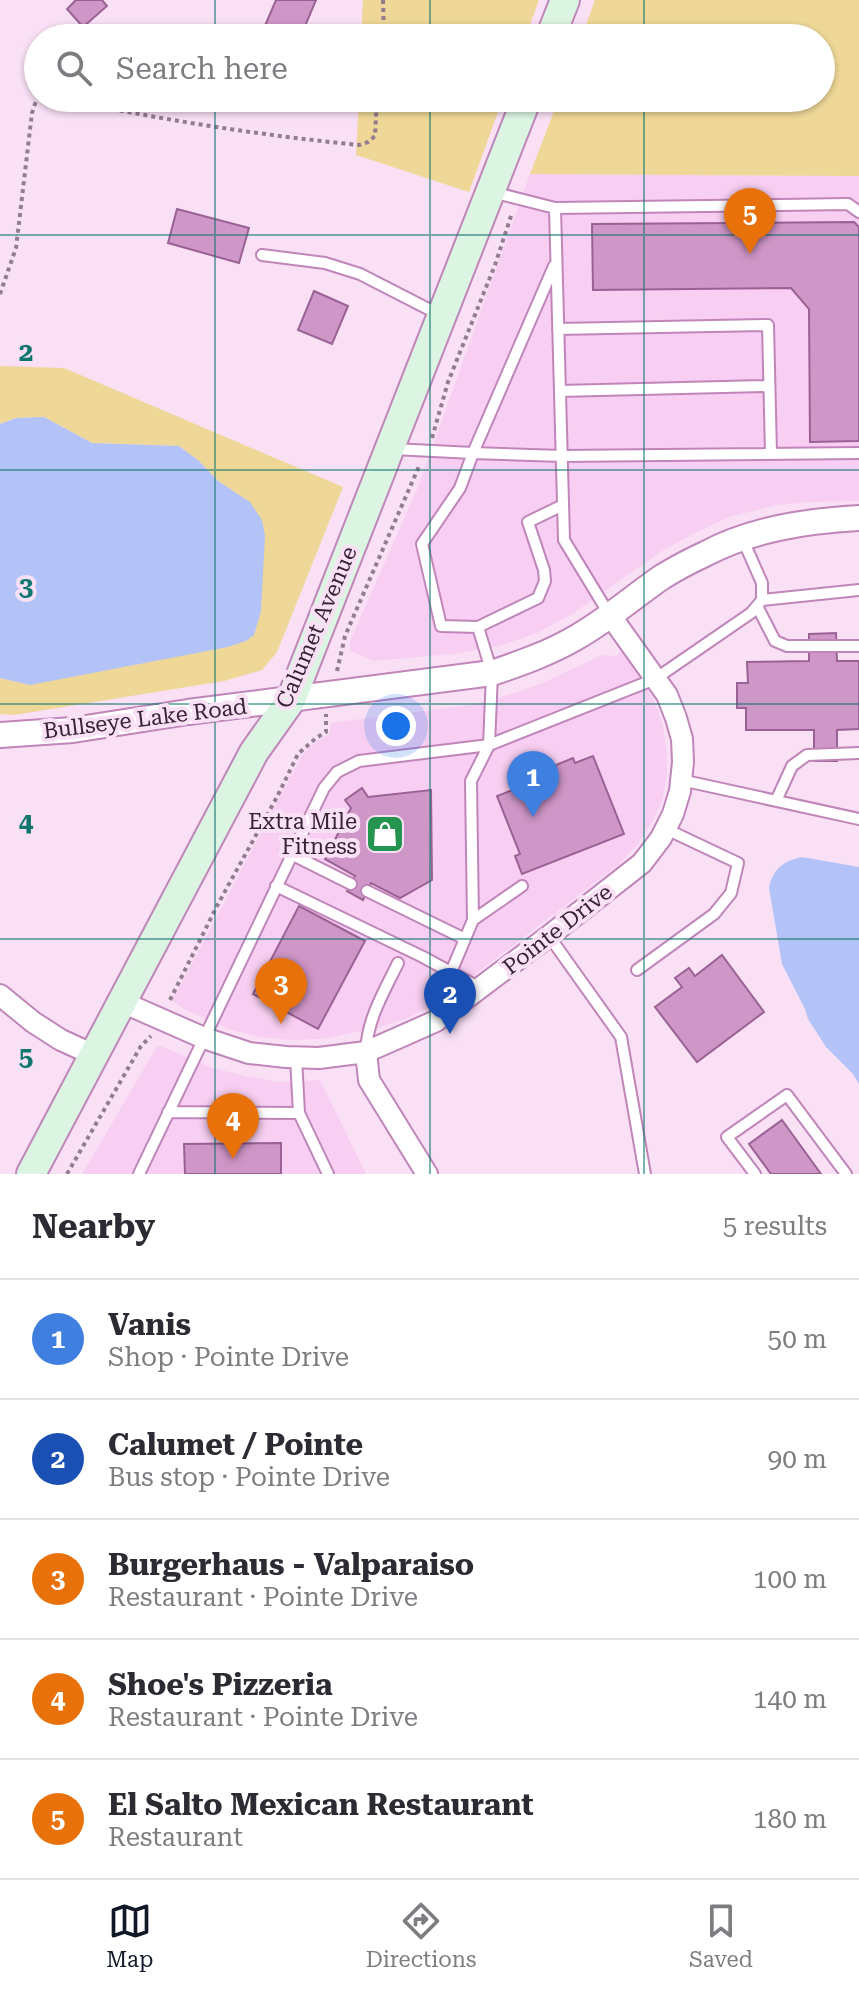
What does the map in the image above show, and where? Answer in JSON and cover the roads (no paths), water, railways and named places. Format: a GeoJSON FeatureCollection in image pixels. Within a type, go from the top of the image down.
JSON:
{"type":"FeatureCollection","features":[{"type":"Feature","properties":{"kind":"main road"},"geometry":{"type":"LineString","coordinates":[[556,24],[565,0]]}},
{"type":"Feature","properties":{"kind":"main road","name":"Calumet Avenue"},"geometry":{"type":"LineString","coordinates":[[31,1174],[254,752],[291,700],[521,112]]}},
{"type":"Feature","properties":{"kind":"street","name":"Bullseye Lake Road"},"geometry":{"type":"LineString","coordinates":[[0,735],[73,730],[492,673],[538,657],[576,638],[664,576],[707,552],[780,527],[859,518]]}},
{"type":"Feature","properties":{"kind":"street","name":"Pointe Drive"},"geometry":{"type":"LineString","coordinates":[[122,1002],[204,1038],[249,1053],[319,1058],[366,1052],[436,1021],[642,863],[661,838],[677,802],[682,739],[667,695],[610,615]]}},
{"type":"Feature","properties":{"kind":"street"},"geometry":{"type":"LineString","coordinates":[[0,995],[61,1040],[94,1055]]}},
{"type":"Feature","properties":{"kind":"street"},"geometry":{"type":"LineString","coordinates":[[366,1052],[369,1080],[427,1174]]}},
{"type":"Feature","properties":{"kind":"lane"},"geometry":{"type":"LineString","coordinates":[[490,191],[555,208],[848,204],[859,212]]}},
{"type":"Feature","properties":{"kind":"lane"},"geometry":{"type":"LineString","coordinates":[[555,208],[564,540],[610,615]]}},
{"type":"Feature","properties":{"kind":"lane"},"geometry":{"type":"LineString","coordinates":[[262,255],[325,263],[360,274],[441,316]]}},
{"type":"Feature","properties":{"kind":"lane"},"geometry":{"type":"LineString","coordinates":[[556,261],[460,488],[422,544],[441,626],[478,627],[538,598],[545,581],[544,570],[528,522],[563,505]]}},
{"type":"Feature","properties":{"kind":"lane"},"geometry":{"type":"LineString","coordinates":[[558,329],[768,325],[771,454]]}},
{"type":"Feature","properties":{"kind":"lane"},"geometry":{"type":"LineString","coordinates":[[560,391],[769,386]]}},
{"type":"Feature","properties":{"kind":"lane"},"geometry":{"type":"LineString","coordinates":[[389,449],[562,456],[859,453]]}},
{"type":"Feature","properties":{"kind":"lane"},"geometry":{"type":"LineString","coordinates":[[139,1174],[291,854],[324,788],[337,772],[359,761],[489,745],[655,679],[751,613],[759,603],[762,583],[742,538]]}},
{"type":"Feature","properties":{"kind":"lane"},"geometry":{"type":"LineString","coordinates":[[759,603],[859,590]]}},
{"type":"Feature","properties":{"kind":"lane"},"geometry":{"type":"LineString","coordinates":[[759,603],[775,641],[787,646],[859,646]]}},
{"type":"Feature","properties":{"kind":"lane"},"geometry":{"type":"LineString","coordinates":[[451,972],[473,920],[471,781],[489,745],[492,673],[478,627]]}},
{"type":"Feature","properties":{"kind":"lane"},"geometry":{"type":"LineString","coordinates":[[776,801],[792,766],[807,755],[859,753]]}},
{"type":"Feature","properties":{"kind":"lane"},"geometry":{"type":"LineString","coordinates":[[681,780],[859,819]]}},
{"type":"Feature","properties":{"kind":"lane"},"geometry":{"type":"LineString","coordinates":[[637,970],[714,914],[731,893],[738,863],[666,829]]}},
{"type":"Feature","properties":{"kind":"lane"},"geometry":{"type":"LineString","coordinates":[[291,854],[351,884]]}},
{"type":"Feature","properties":{"kind":"lane"},"geometry":{"type":"LineString","coordinates":[[276,886],[480,988]]}},
{"type":"Feature","properties":{"kind":"lane"},"geometry":{"type":"LineString","coordinates":[[473,920],[522,886]]}},
{"type":"Feature","properties":{"kind":"lane"},"geometry":{"type":"LineString","coordinates":[[367,891],[465,939]]}},
{"type":"Feature","properties":{"kind":"lane"},"geometry":{"type":"LineString","coordinates":[[549,936],[621,1037],[645,1174]]}},
{"type":"Feature","properties":{"kind":"lane"},"geometry":{"type":"LineString","coordinates":[[366,1052],[370,1020],[398,963]]}},
{"type":"Feature","properties":{"kind":"lane"},"geometry":{"type":"LineString","coordinates":[[296,1058],[299,1113],[328,1174]]}},
{"type":"Feature","properties":{"kind":"lane"},"geometry":{"type":"LineString","coordinates":[[755,1174],[727,1137],[787,1095],[846,1174]]}},
{"type":"Feature","properties":{"kind":"lane"},"geometry":{"type":"LineString","coordinates":[[168,1112],[299,1113]]}},
{"type":"Feature","properties":{"kind":"water"},"geometry":{"type":"Polygon","coordinates":[[[44,417],[92,443],[179,446],[218,481],[250,502],[262,520],[265,536],[261,611],[254,635],[228,647],[30,685],[0,678],[0,424],[16,418],[44,417]]]}},
{"type":"Feature","properties":{"kind":"water"},"geometry":{"type":"Polygon","coordinates":[[[802,857],[859,867],[859,1084],[826,1047],[808,1019],[782,964],[769,888],[780,867],[802,857]]]}},
{"type":"Feature","properties":{"kind":"place","name":"El Salto Mexican Restaurant"},"geometry":{"type":"Point","coordinates":[750,254]}},
{"type":"Feature","properties":{"kind":"place","name":"Vanis"},"geometry":{"type":"Point","coordinates":[533,817]}},
{"type":"Feature","properties":{"kind":"place","name":"Extra Mile Fitness"},"geometry":{"type":"Point","coordinates":[385,834]}},
{"type":"Feature","properties":{"kind":"place","name":"Burgerhaus - Valparaiso"},"geometry":{"type":"Point","coordinates":[281,1024]}},
{"type":"Feature","properties":{"kind":"place","name":"Calumet / Pointe"},"geometry":{"type":"Point","coordinates":[450,1034]}},
{"type":"Feature","properties":{"kind":"place","name":"Shoe's Pizzeria"},"geometry":{"type":"Point","coordinates":[233,1159]}}]}
